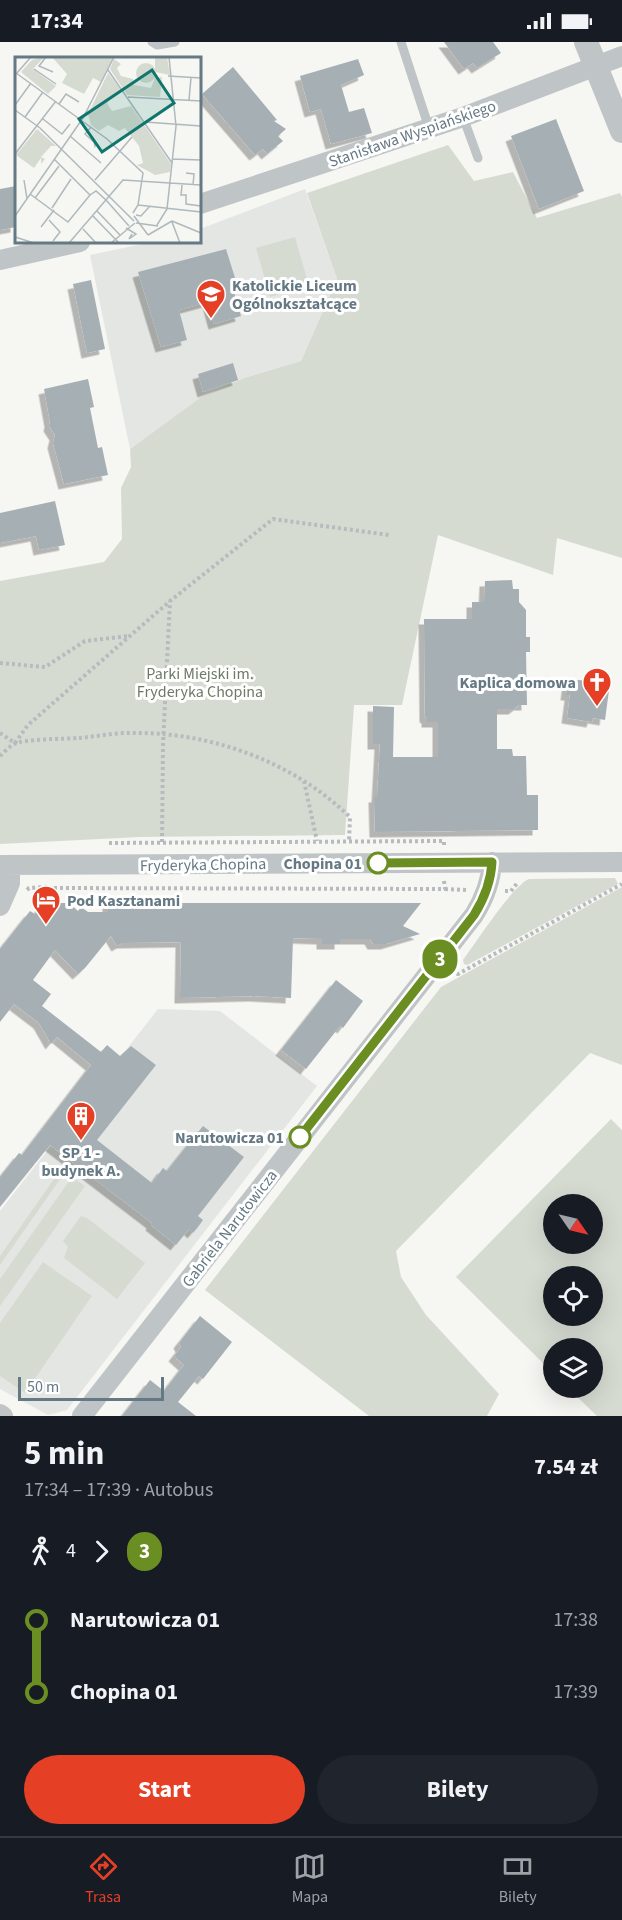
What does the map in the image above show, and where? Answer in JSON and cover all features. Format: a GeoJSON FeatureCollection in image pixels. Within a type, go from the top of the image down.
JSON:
{"type":"FeatureCollection","features":[{"type":"Feature","properties":{"kind":"street"},"geometry":{"type":"LineString","coordinates":[[586,42],[622,131]]}},
{"type":"Feature","properties":{"kind":"street","name":"Stanisława Wyspiańskiego"},"geometry":{"type":"LineString","coordinates":[[201,204],[464,117],[622,56]]}},
{"type":"Feature","properties":{"kind":"street"},"geometry":{"type":"LineString","coordinates":[[0,260],[76,243]]}},
{"type":"Feature","properties":{"kind":"street","name":"Gabriela Narutowicza"},"geometry":{"type":"LineString","coordinates":[[82,1416],[474,915],[483,900],[492,862]]}},
{"type":"Feature","properties":{"kind":"street","name":"Fryderyka Chopina"},"geometry":{"type":"LineString","coordinates":[[5,865],[622,862]]}},
{"type":"Feature","properties":{"kind":"street"},"geometry":{"type":"LineString","coordinates":[[2,904],[10,884],[5,865]]}},
{"type":"Feature","properties":{"kind":"lane"},"geometry":{"type":"LineString","coordinates":[[152,42],[157,45],[175,42]]}},
{"type":"Feature","properties":{"kind":"lane"},"geometry":{"type":"LineString","coordinates":[[401,42],[429,128]]}},
{"type":"Feature","properties":{"kind":"lane"},"geometry":{"type":"LineString","coordinates":[[464,117],[478,158]]}},
{"type":"Feature","properties":{"kind":"path"},"geometry":{"type":"LineString","coordinates":[[0,756],[15,743],[28,725],[170,601],[273,519],[389,535]]}},
{"type":"Feature","properties":{"kind":"path"},"geometry":{"type":"LineString","coordinates":[[162,842],[163,734],[170,601]]}},
{"type":"Feature","properties":{"kind":"path"},"geometry":{"type":"LineString","coordinates":[[0,663],[45,667],[85,641],[130,636]]}},
{"type":"Feature","properties":{"kind":"path"},"geometry":{"type":"LineString","coordinates":[[0,733],[15,743],[126,733],[199,738],[257,756],[304,780],[330,798],[350,817],[349,841]]}},
{"type":"Feature","properties":{"kind":"path"},"geometry":{"type":"LineString","coordinates":[[304,780],[317,841]]}},
{"type":"Feature","properties":{"kind":"path"},"geometry":{"type":"LineString","coordinates":[[2,904],[17,903],[29,888],[445,890],[444,863]]}},
{"type":"Feature","properties":{"kind":"path"},"geometry":{"type":"LineString","coordinates":[[48,888],[49,866]]}},
{"type":"Feature","properties":{"kind":"path"},"geometry":{"type":"LineString","coordinates":[[450,968],[458,974],[622,884]]}},
{"type":"Feature","properties":{"kind":"shaded area","name":"Katolickie Liceum Ogólnokształcące"},"geometry":{"type":"Polygon","coordinates":[[[305,189],[337,279],[301,361],[244,378],[201,397],[130,449],[90,255],[147,243],[201,243],[201,229],[305,189]]]}},
{"type":"Feature","properties":{"kind":"shaded area"},"geometry":{"type":"Polygon","coordinates":[[[158,1009],[220,1011],[317,1086],[67,1410],[48,1415],[0,1389],[0,1211],[158,1009]]]}},
{"type":"Feature","properties":{"kind":"green space","name":"Parki Miejski im. Fryderyka Chopina"},"geometry":{"type":"Polygon","coordinates":[[[448,145],[474,181],[513,172],[537,218],[620,193],[622,197],[622,558],[557,538],[553,575],[438,535],[402,705],[354,705],[345,835],[140,837],[0,844],[0,581],[104,562],[122,539],[121,488],[131,467],[130,449],[201,397],[244,378],[301,361],[337,279],[307,193],[448,145]]]}},
{"type":"Feature","properties":{"kind":"green space"},"geometry":{"type":"Polygon","coordinates":[[[295,237],[309,286],[270,297],[256,248],[295,237]]]}},
{"type":"Feature","properties":{"kind":"green space"},"geometry":{"type":"Polygon","coordinates":[[[615,878],[618,884],[467,965],[464,964],[463,960],[504,903],[529,879],[615,878]]]}},
{"type":"Feature","properties":{"kind":"green space"},"geometry":{"type":"Polygon","coordinates":[[[622,887],[622,1065],[590,1053],[396,1251],[401,1277],[426,1315],[499,1394],[487,1416],[369,1416],[205,1290],[441,987],[622,887]]]}},
{"type":"Feature","properties":{"kind":"green space"},"geometry":{"type":"Polygon","coordinates":[[[611,1119],[622,1130],[622,1416],[597,1416],[578,1398],[603,1398],[603,1338],[543,1338],[543,1363],[456,1277],[611,1119]]]}},
{"type":"Feature","properties":{"kind":"green space"},"geometry":{"type":"Polygon","coordinates":[[[61,1169],[65,1172],[0,1265],[0,1256],[61,1169]]]}},
{"type":"Feature","properties":{"kind":"green space"},"geometry":{"type":"Polygon","coordinates":[[[72,1177],[85,1186],[0,1306],[0,1279],[72,1177]]]}},
{"type":"Feature","properties":{"kind":"green space"},"geometry":{"type":"Polygon","coordinates":[[[81,1216],[87,1218],[145,1263],[117,1299],[64,1258],[68,1247],[63,1241],[81,1216]]]}},
{"type":"Feature","properties":{"kind":"green space"},"geometry":{"type":"Polygon","coordinates":[[[43,1262],[92,1296],[25,1393],[0,1376],[0,1323],[43,1262]]]}},
{"type":"Feature","properties":{"kind":"building"},"geometry":{"type":"Polygon","coordinates":[[[444,42],[493,42],[501,53],[477,68],[473,63],[464,69],[444,42]]]}},
{"type":"Feature","properties":{"kind":"building"},"geometry":{"type":"Polygon","coordinates":[[[358,59],[364,75],[341,85],[349,112],[364,108],[372,133],[331,144],[321,109],[310,112],[300,76],[358,59]]]}},
{"type":"Feature","properties":{"kind":"building"},"geometry":{"type":"Polygon","coordinates":[[[233,67],[277,120],[274,121],[286,129],[278,136],[283,141],[267,154],[263,149],[255,155],[202,94],[233,67]]]}},
{"type":"Feature","properties":{"kind":"building"},"geometry":{"type":"Polygon","coordinates":[[[556,119],[584,191],[539,209],[511,136],[556,119]]]}},
{"type":"Feature","properties":{"kind":"building"},"geometry":{"type":"Polygon","coordinates":[[[15,186],[15,227],[0,230],[0,189],[15,186]]]}},
{"type":"Feature","properties":{"kind":"building"},"geometry":{"type":"Polygon","coordinates":[[[226,249],[236,281],[231,282],[241,316],[214,324],[208,302],[179,310],[187,340],[161,347],[138,272],[226,249]]]}},
{"type":"Feature","properties":{"kind":"building"},"geometry":{"type":"Polygon","coordinates":[[[91,280],[105,349],[87,353],[73,284],[91,280]]]}},
{"type":"Feature","properties":{"kind":"building"},"geometry":{"type":"Polygon","coordinates":[[[233,363],[238,380],[203,392],[198,374],[233,363]]]}},
{"type":"Feature","properties":{"kind":"building"},"geometry":{"type":"Polygon","coordinates":[[[88,379],[94,407],[90,408],[98,448],[102,447],[108,475],[64,484],[53,443],[55,435],[49,426],[44,389],[88,379]]]}},
{"type":"Feature","properties":{"kind":"building"},"geometry":{"type":"Polygon","coordinates":[[[55,501],[65,545],[39,550],[36,536],[0,543],[0,513],[55,501]]]}},
{"type":"Feature","properties":{"kind":"building"},"geometry":{"type":"Polygon","coordinates":[[[512,580],[513,589],[519,589],[519,602],[526,610],[526,637],[530,637],[530,652],[526,652],[527,705],[519,705],[514,709],[497,709],[497,749],[512,749],[513,756],[526,756],[527,795],[538,795],[538,830],[375,832],[374,797],[377,797],[380,744],[373,744],[373,706],[394,707],[393,757],[438,757],[438,722],[427,722],[425,717],[424,619],[472,619],[472,602],[484,602],[485,581],[512,580]]]}},
{"type":"Feature","properties":{"kind":"building"},"geometry":{"type":"Polygon","coordinates":[[[568,679],[610,683],[605,720],[593,718],[592,722],[567,718],[570,695],[566,695],[568,679]]]}},
{"type":"Feature","properties":{"kind":"building"},"geometry":{"type":"Polygon","coordinates":[[[43,903],[51,909],[56,903],[69,903],[78,911],[81,907],[88,912],[108,912],[108,903],[421,903],[403,926],[420,934],[386,944],[373,944],[370,939],[340,939],[340,944],[322,944],[322,939],[293,938],[291,998],[254,996],[180,998],[181,942],[122,943],[117,946],[111,936],[78,974],[55,950],[33,980],[51,994],[42,1006],[101,1052],[107,1045],[120,1056],[131,1046],[156,1065],[97,1140],[152,1183],[163,1168],[167,1171],[203,1126],[244,1157],[198,1216],[203,1220],[198,1227],[193,1233],[189,1229],[176,1245],[151,1225],[152,1223],[50,1145],[0,1207],[0,1177],[19,1153],[22,1155],[91,1065],[57,1037],[51,1044],[39,1023],[14,1004],[0,1022],[0,949],[30,911],[35,914],[43,903]]]}},
{"type":"Feature","properties":{"kind":"building"},"geometry":{"type":"Polygon","coordinates":[[[336,980],[363,1001],[343,1028],[340,1026],[306,1069],[281,1050],[336,980]]]}},
{"type":"Feature","properties":{"kind":"building"},"geometry":{"type":"Polygon","coordinates":[[[200,1316],[232,1342],[203,1379],[199,1376],[178,1402],[196,1416],[122,1416],[150,1380],[164,1391],[184,1365],[174,1356],[181,1347],[179,1343],[200,1316]]]}},
{"type":"Feature","properties":{"kind":"bus line","name":"3"},"geometry":{"type":"LineString","coordinates":[[300,1137],[474,915],[483,900],[492,862],[378,863]]}},
{"type":"Feature","properties":{"kind":"place","name":"Katolickie Liceum Ogólnokształcące"},"geometry":{"type":"Point","coordinates":[211,320]}},
{"type":"Feature","properties":{"kind":"place","name":"Kaplica domowa"},"geometry":{"type":"Point","coordinates":[597,708]}},
{"type":"Feature","properties":{"kind":"place","name":"Chopina 01"},"geometry":{"type":"Point","coordinates":[378,863]}},
{"type":"Feature","properties":{"kind":"place","name":"Pod Kasztanami"},"geometry":{"type":"Point","coordinates":[46,926]}},
{"type":"Feature","properties":{"kind":"place","name":"Narutowicza 01"},"geometry":{"type":"Point","coordinates":[300,1137]}},
{"type":"Feature","properties":{"kind":"place","name":"SP 1 - budynek A."},"geometry":{"type":"Point","coordinates":[81,1142]}}]}
